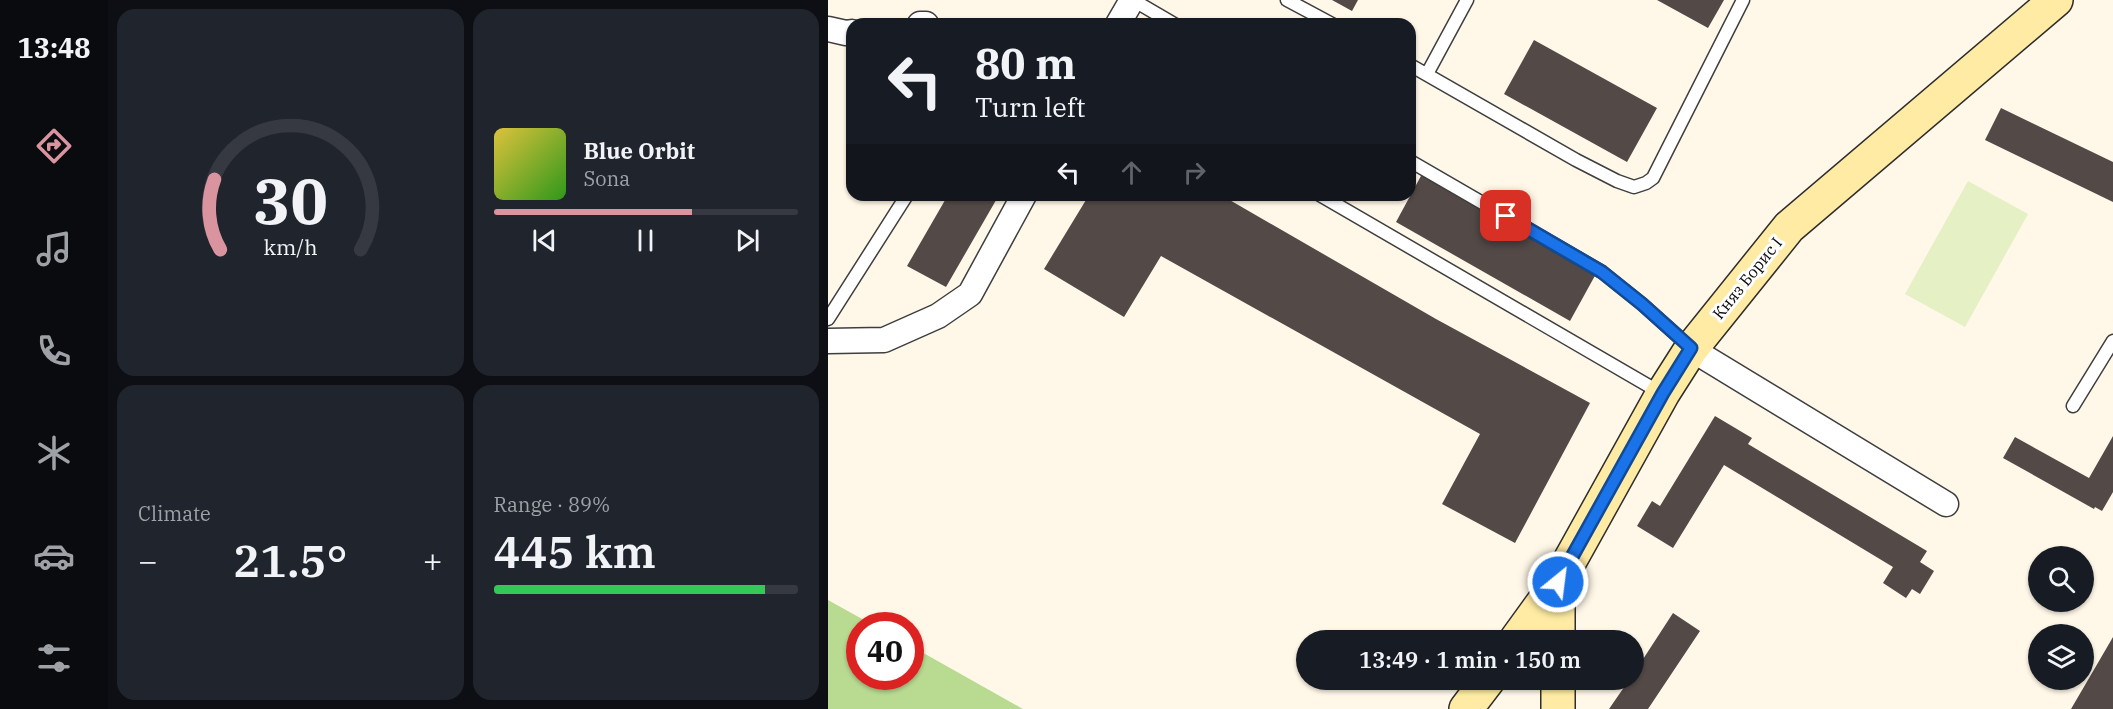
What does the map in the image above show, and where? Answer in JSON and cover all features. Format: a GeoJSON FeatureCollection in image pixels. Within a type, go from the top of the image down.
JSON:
{"type":"FeatureCollection","features":[{"type":"Feature","properties":{"kind":"street"},"geometry":{"type":"LineString","coordinates":[[1122,18],[1133,0]]}},
{"type":"Feature","properties":{"kind":"street","name":"Княз Борис I"},"geometry":{"type":"LineString","coordinates":[[1558,630],[1558,582],[1663,393],[1691,348],[1789,226],[2056,0]]}},
{"type":"Feature","properties":{"kind":"street"},"geometry":{"type":"LineString","coordinates":[[828,29],[846,33]]}},
{"type":"Feature","properties":{"kind":"street"},"geometry":{"type":"LineString","coordinates":[[828,341],[884,340],[938,316],[970,294],[1021,201]]}},
{"type":"Feature","properties":{"kind":"street"},"geometry":{"type":"LineString","coordinates":[[1691,348],[1946,504]]}},
{"type":"Feature","properties":{"kind":"street"},"geometry":{"type":"LineString","coordinates":[[1523,630],[1558,582]]}},
{"type":"Feature","properties":{"kind":"street"},"geometry":{"type":"LineString","coordinates":[[1466,709],[1480,690]]}},
{"type":"Feature","properties":{"kind":"street"},"geometry":{"type":"LineString","coordinates":[[1558,690],[1558,709]]}},
{"type":"Feature","properties":{"kind":"lane"},"geometry":{"type":"LineString","coordinates":[[1133,0],[1164,18]]}},
{"type":"Feature","properties":{"kind":"lane"},"geometry":{"type":"LineString","coordinates":[[1287,0],[1321,18]]}},
{"type":"Feature","properties":{"kind":"lane"},"geometry":{"type":"LineString","coordinates":[[1427,74],[1467,0]]}},
{"type":"Feature","properties":{"kind":"lane"},"geometry":{"type":"LineString","coordinates":[[1416,68],[1576,160],[1634,187],[1653,178],[1743,0]]}},
{"type":"Feature","properties":{"kind":"lane"},"geometry":{"type":"LineString","coordinates":[[1416,164],[1602,272],[1691,348]]}},
{"type":"Feature","properties":{"kind":"lane"},"geometry":{"type":"LineString","coordinates":[[828,320],[903,201]]}},
{"type":"Feature","properties":{"kind":"lane"},"geometry":{"type":"LineString","coordinates":[[1330,201],[1663,393]]}},
{"type":"Feature","properties":{"kind":"lane"},"geometry":{"type":"LineString","coordinates":[[2073,406],[2113,341]]}},
{"type":"Feature","properties":{"kind":"green space"},"geometry":{"type":"Polygon","coordinates":[[[1968,181],[2028,214],[1965,327],[1905,294],[1968,181]]]}},
{"type":"Feature","properties":{"kind":"green space"},"geometry":{"type":"Polygon","coordinates":[[[828,600],[850,612],[846,612],[846,690],[924,690],[924,653],[1023,709],[828,709],[828,600]]]}},
{"type":"Feature","properties":{"kind":"building"},"geometry":{"type":"Polygon","coordinates":[[[1332,0],[1358,0],[1352,11],[1332,0]]]}},
{"type":"Feature","properties":{"kind":"building"},"geometry":{"type":"Polygon","coordinates":[[[1657,0],[1724,0],[1708,28],[1657,0]]]}},
{"type":"Feature","properties":{"kind":"building"},"geometry":{"type":"Polygon","coordinates":[[[1534,40],[1657,108],[1627,162],[1504,94],[1534,40]]]}},
{"type":"Feature","properties":{"kind":"building"},"geometry":{"type":"Polygon","coordinates":[[[2001,108],[2113,162],[2113,202],[1985,140],[2001,108]]]}},
{"type":"Feature","properties":{"kind":"building"},"geometry":{"type":"Polygon","coordinates":[[[1422,174],[1597,272],[1570,321],[1396,222],[1407,201],[1416,201],[1416,185],[1422,174]]]}},
{"type":"Feature","properties":{"kind":"building"},"geometry":{"type":"Polygon","coordinates":[[[945,201],[996,201],[946,287],[907,266],[945,201]]]}},
{"type":"Feature","properties":{"kind":"building"},"geometry":{"type":"Polygon","coordinates":[[[1085,201],[1231,201],[1436,319],[1590,403],[1515,543],[1442,504],[1480,434],[1161,256],[1124,317],[1044,269],[1085,201]]]}},
{"type":"Feature","properties":{"kind":"building"},"geometry":{"type":"Polygon","coordinates":[[[1715,416],[1752,438],[1748,444],[1927,551],[1920,562],[1934,571],[1920,594],[1912,589],[1906,598],[1883,583],[1893,567],[1724,465],[1673,548],[1637,526],[1652,501],[1660,506],[1715,416]]]}},
{"type":"Feature","properties":{"kind":"building"},"geometry":{"type":"Polygon","coordinates":[[[2113,436],[2113,492],[2102,511],[2095,507],[2094,509],[2003,458],[2015,437],[2089,478],[2113,436]]]}},
{"type":"Feature","properties":{"kind":"building"},"geometry":{"type":"Polygon","coordinates":[[[1673,613],[1700,631],[1648,709],[1609,709],[1622,690],[1644,690],[1644,658],[1673,613]]]}},
{"type":"Feature","properties":{"kind":"building"},"geometry":{"type":"Polygon","coordinates":[[[2113,637],[2113,709],[2071,709],[2082,690],[2094,690],[2094,670],[2113,637]]]}},
{"type":"Feature","properties":{"kind":"route"},"geometry":{"type":"LineString","coordinates":[[1506,216],[1602,272],[1691,348],[1663,393],[1558,582]]}}]}
